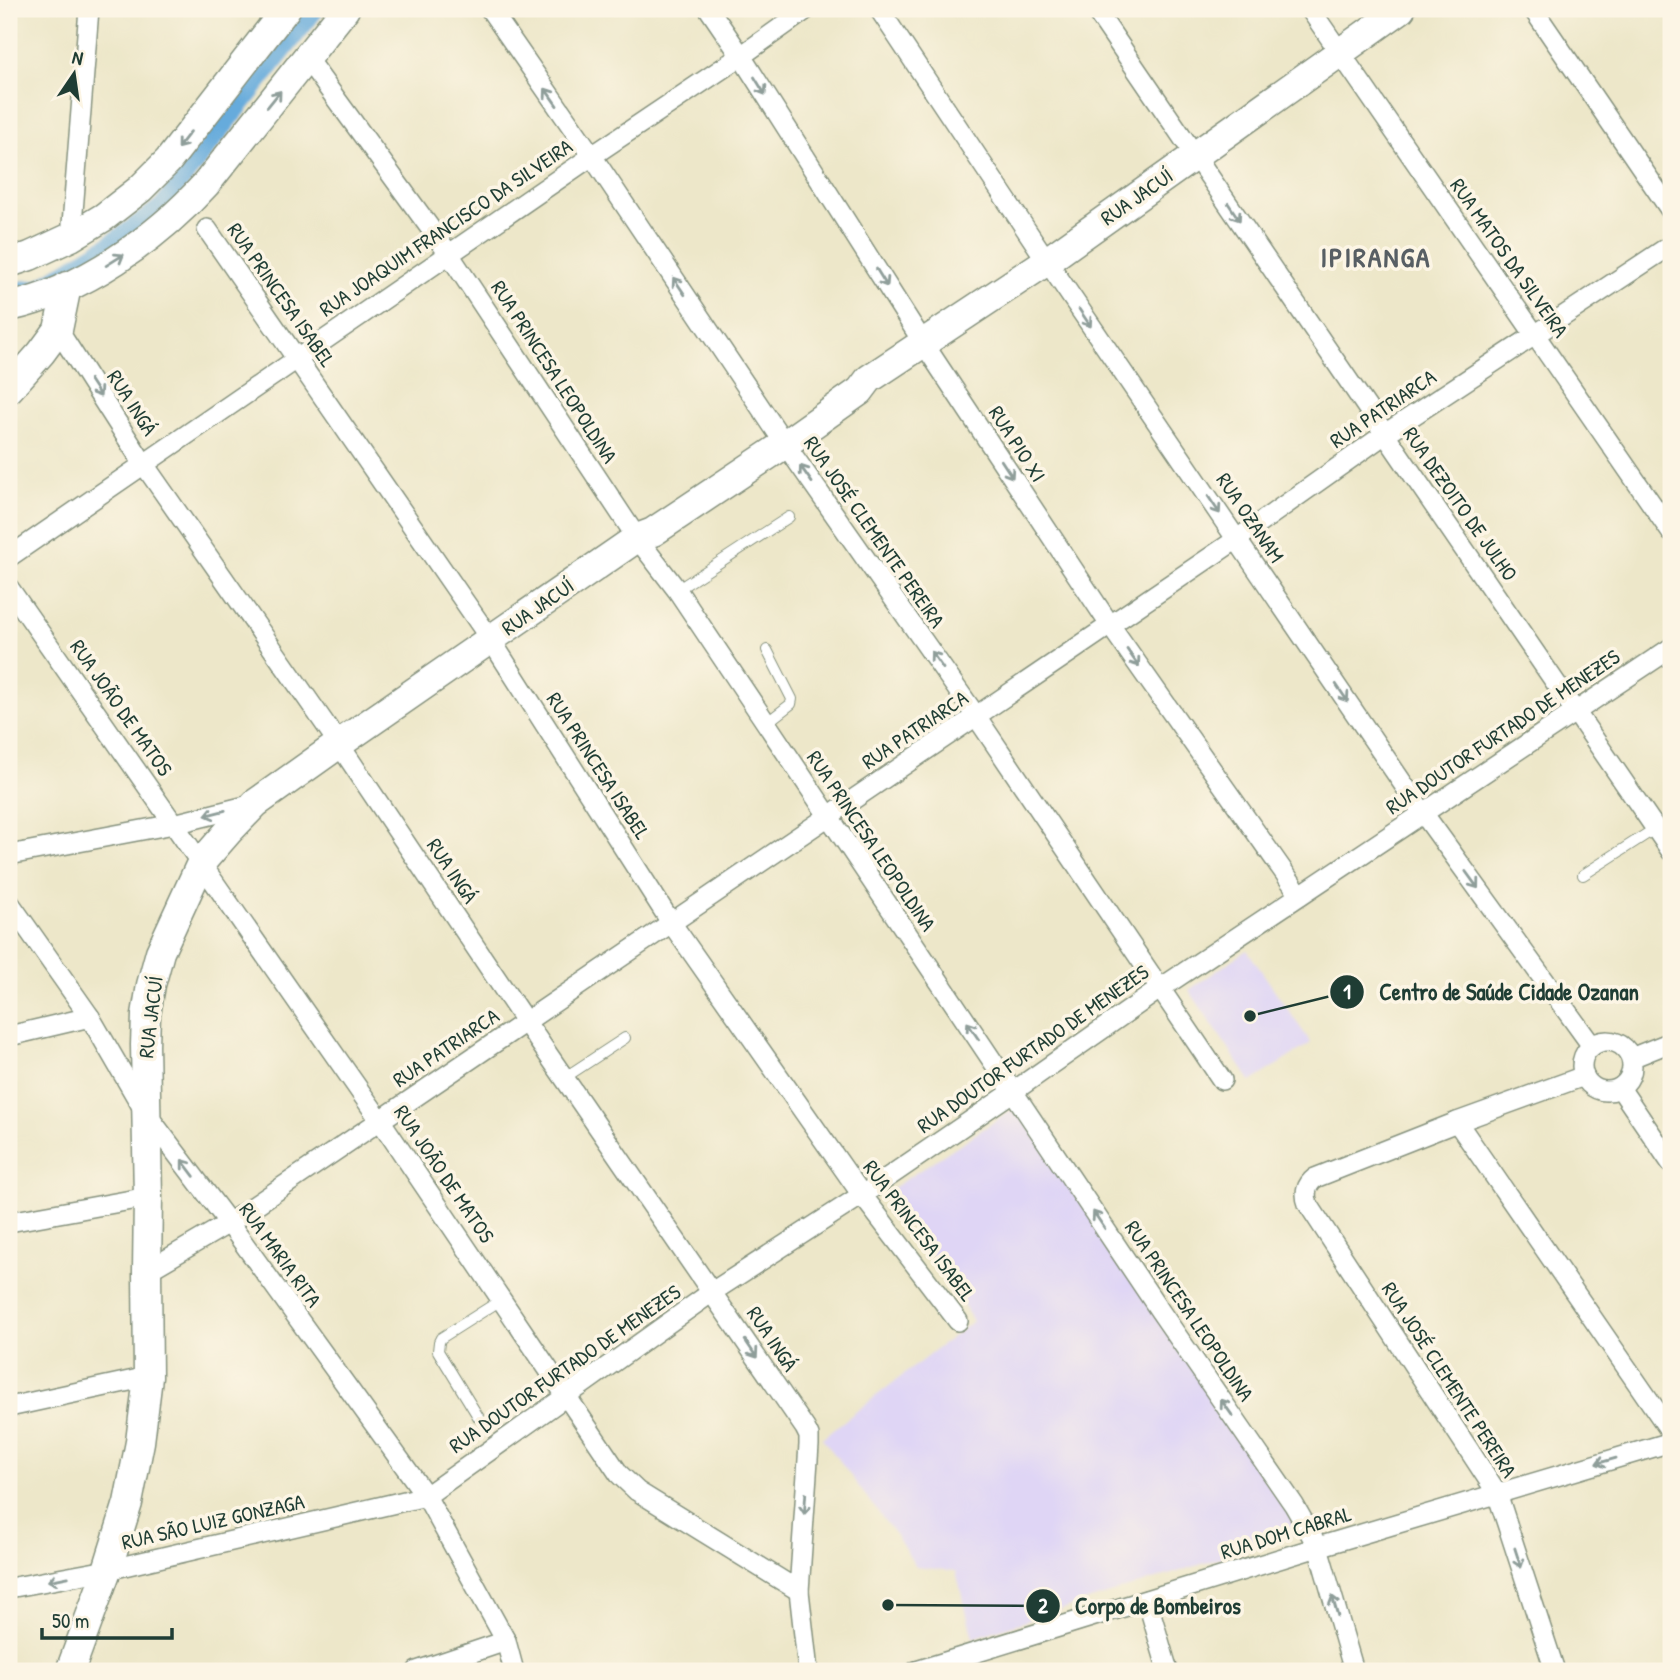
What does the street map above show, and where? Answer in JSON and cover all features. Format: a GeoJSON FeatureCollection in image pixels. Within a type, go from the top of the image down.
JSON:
{"type":"FeatureCollection","features":[{"type":"Feature","properties":{"kind":"main road"},"geometry":{"type":"LineString","coordinates":[[9,307],[36,299],[96,272],[126,253],[190,202],[345,9]]}},
{"type":"Feature","properties":{"kind":"main road","name":"RUA JACUÍ"},"geometry":{"type":"LineString","coordinates":[[71,1671],[128,1503],[141,1443],[148,1377],[146,1015],[160,952],[201,863],[256,803],[637,538],[648,523],[781,437],[853,380],[869,379],[1047,261],[1401,9]]}},
{"type":"Feature","properties":{"kind":"main road"},"geometry":{"type":"LineString","coordinates":[[9,263],[71,237],[104,217],[140,189],[168,161],[284,10]]}},
{"type":"Feature","properties":{"kind":"main road"},"geometry":{"type":"LineString","coordinates":[[9,389],[58,330],[67,286]]}},
{"type":"Feature","properties":{"kind":"street"},"geometry":{"type":"LineString","coordinates":[[71,237],[89,9]]}},
{"type":"Feature","properties":{"kind":"street","name":"RUA JOSÉ CLEMENTE PEREIRA"},"geometry":{"type":"LineString","coordinates":[[490,9],[781,437],[976,716],[1222,1080]]}},
{"type":"Feature","properties":{"kind":"street","name":"RUA PIO XI"},"geometry":{"type":"LineString","coordinates":[[709,9],[924,344],[1110,625],[1300,895]]}},
{"type":"Feature","properties":{"kind":"street","name":"RUA JOAQUIM FRANCISCO DA SILVEIRA"},"geometry":{"type":"LineString","coordinates":[[9,557],[807,9]]}},
{"type":"Feature","properties":{"kind":"street","name":"RUA OZANAM"},"geometry":{"type":"LineString","coordinates":[[879,9],[1423,813],[1592,1046]]}},
{"type":"Feature","properties":{"kind":"street","name":"RUA DEZOITO DE JULHO"},"geometry":{"type":"LineString","coordinates":[[1095,9],[1671,850]]}},
{"type":"Feature","properties":{"kind":"street","name":"RUA MATOS DA SILVEIRA"},"geometry":{"type":"LineString","coordinates":[[1310,9],[1671,532]]}},
{"type":"Feature","properties":{"kind":"street"},"geometry":{"type":"LineString","coordinates":[[1533,9],[1671,211]]}},
{"type":"Feature","properties":{"kind":"street","name":"RUA PRINCESA LEOPOLDINA"},"geometry":{"type":"LineString","coordinates":[[307,59],[449,254],[637,538],[677,590],[1160,1311],[1276,1478],[1318,1547],[1354,1671]]}},
{"type":"Feature","properties":{"kind":"street","name":"RUA PRINCESA ISABEL"},"geometry":{"type":"LineString","coordinates":[[207,229],[491,640],[672,924],[862,1195],[958,1321]]}},
{"type":"Feature","properties":{"kind":"street","name":"RUA PATRIARCA"},"geometry":{"type":"LineString","coordinates":[[147,1270],[229,1223],[1237,539],[1385,434],[1671,245]]}},
{"type":"Feature","properties":{"kind":"street","name":"RUA INGÁ"},"geometry":{"type":"LineString","coordinates":[[58,330],[143,463],[339,744],[525,1021],[806,1428],[809,1436],[799,1591]]}},
{"type":"Feature","properties":{"kind":"street","name":"RUA JOÃO DE MATOS"},"geometry":{"type":"LineString","coordinates":[[9,588],[380,1120],[619,1474],[637,1491],[799,1591]]}},
{"type":"Feature","properties":{"kind":"street","name":"RUA DOUTOR FURTADO DE MENEZES"},"geometry":{"type":"LineString","coordinates":[[426,1496],[712,1292],[862,1195],[1161,988],[1671,648]]}},
{"type":"Feature","properties":{"kind":"street"},"geometry":{"type":"LineString","coordinates":[[9,855],[174,824],[256,803]]}},
{"type":"Feature","properties":{"kind":"street","name":"RUA MARIA RITA"},"geometry":{"type":"LineString","coordinates":[[9,902],[90,1017],[145,1112],[229,1223],[426,1496],[506,1641],[514,1671]]}},
{"type":"Feature","properties":{"kind":"street"},"geometry":{"type":"LineString","coordinates":[[9,1035],[90,1017]]}},
{"type":"Feature","properties":{"kind":"street"},"geometry":{"type":"LineString","coordinates":[[1614,1042],[1627,1051],[1631,1058],[1631,1075],[1620,1088],[1604,1091],[1595,1088],[1584,1076],[1582,1068],[1586,1052],[1599,1043],[1614,1042]]}},
{"type":"Feature","properties":{"kind":"street"},"geometry":{"type":"LineString","coordinates":[[1631,1058],[1671,1042]]}},
{"type":"Feature","properties":{"kind":"street"},"geometry":{"type":"LineString","coordinates":[[1584,1076],[1457,1122],[1671,1432]]}},
{"type":"Feature","properties":{"kind":"street"},"geometry":{"type":"LineString","coordinates":[[1620,1088],[1671,1163]]}},
{"type":"Feature","properties":{"kind":"street","name":"RUA JOSÉ CLEMENTE PEREIRA"},"geometry":{"type":"LineString","coordinates":[[1457,1122],[1315,1178],[1310,1182],[1306,1197],[1308,1204],[1497,1493],[1555,1671]]}},
{"type":"Feature","properties":{"kind":"street"},"geometry":{"type":"LineString","coordinates":[[9,1222],[148,1198]]}},
{"type":"Feature","properties":{"kind":"street"},"geometry":{"type":"LineString","coordinates":[[9,1407],[148,1377]]}},
{"type":"Feature","properties":{"kind":"street","name":"RUA DOM CABRAL"},"geometry":{"type":"LineString","coordinates":[[916,1671],[970,1663],[1147,1600],[1671,1442]]}},
{"type":"Feature","properties":{"kind":"street","name":"RUA SÃO LUIZ GONZAGA"},"geometry":{"type":"LineString","coordinates":[[9,1588],[107,1570],[426,1496]]}},
{"type":"Feature","properties":{"kind":"street"},"geometry":{"type":"LineString","coordinates":[[799,1591],[808,1671]]}},
{"type":"Feature","properties":{"kind":"street"},"geometry":{"type":"LineString","coordinates":[[1147,1600],[1168,1671]]}},
{"type":"Feature","properties":{"kind":"street"},"geometry":{"type":"LineString","coordinates":[[417,1671],[506,1641]]}},
{"type":"Feature","properties":{"kind":"lane"},"geometry":{"type":"LineString","coordinates":[[677,590],[789,517]]}},
{"type":"Feature","properties":{"kind":"lane"},"geometry":{"type":"LineString","coordinates":[[765,724],[791,704],[792,699],[767,650]]}},
{"type":"Feature","properties":{"kind":"lane"},"geometry":{"type":"LineString","coordinates":[[1583,875],[1656,828]]}},
{"type":"Feature","properties":{"kind":"lane"},"geometry":{"type":"LineString","coordinates":[[564,1078],[625,1038]]}},
{"type":"Feature","properties":{"kind":"lane"},"geometry":{"type":"LineString","coordinates":[[479,1418],[439,1351],[439,1342],[441,1338],[501,1300]]}},
{"type":"Feature","properties":{"kind":"shaded area"},"geometry":{"type":"Polygon","coordinates":[[[1247,950],[1311,1043],[1251,1082],[1189,990],[1247,950]]]}},
{"type":"Feature","properties":{"kind":"shaded area"},"geometry":{"type":"Polygon","coordinates":[[[1020,1105],[1125,1262],[1223,1419],[1301,1532],[973,1638],[956,1571],[916,1567],[897,1537],[822,1438],[973,1321],[891,1189],[1020,1105]]]}},
{"type":"Feature","properties":{"kind":"waterway"},"geometry":{"type":"LineString","coordinates":[[9,291],[39,288],[107,246],[161,207],[316,9]]}},
{"type":"Feature","properties":{"kind":"place","name":"Centro de Saúde Cidade Ozanan"},"geometry":{"type":"Point","coordinates":[1250,1016]}},
{"type":"Feature","properties":{"kind":"place","name":"Corpo de Bombeiros"},"geometry":{"type":"Point","coordinates":[888,1605]}},
{"type":"Feature","properties":{"kind":"district","name":"IPIRANGA"},"geometry":{"type":"Point","coordinates":[1376,257]}}]}
